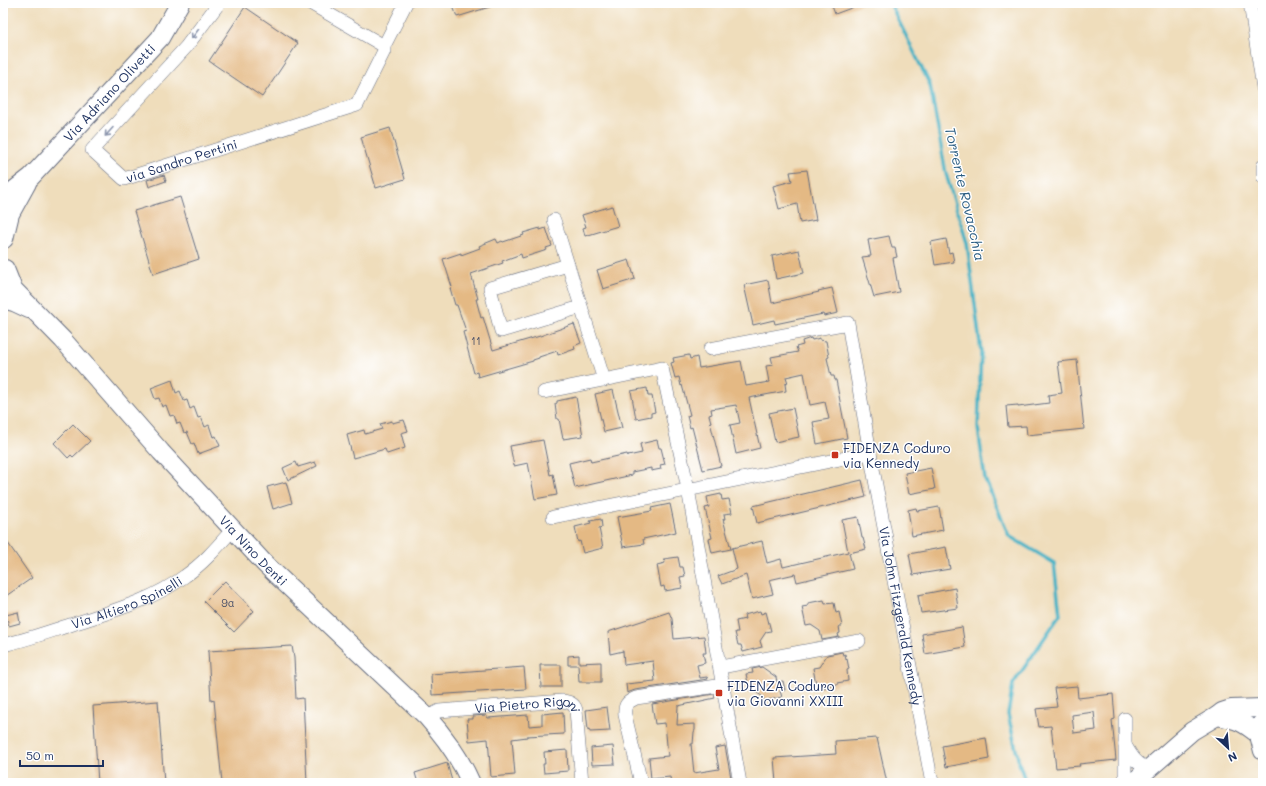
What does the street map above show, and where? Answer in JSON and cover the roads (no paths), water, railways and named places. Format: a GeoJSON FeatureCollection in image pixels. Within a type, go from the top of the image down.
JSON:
{"type":"FeatureCollection","features":[{"type":"Feature","properties":{"kind":"street","name":"Via Adriano Olivetti"},"geometry":{"type":"LineString","coordinates":[[31,177],[160,38],[180,3]]}},
{"type":"Feature","properties":{"kind":"street","name":"via Sandro Pertini"},"geometry":{"type":"LineString","coordinates":[[219,3],[186,47],[92,150],[124,179],[357,105],[384,51],[384,46],[406,3]]}},
{"type":"Feature","properties":{"kind":"street"},"geometry":{"type":"LineString","coordinates":[[310,3],[384,46]]}},
{"type":"Feature","properties":{"kind":"street"},"geometry":{"type":"LineString","coordinates":[[1250,3],[1263,88]]}},
{"type":"Feature","properties":{"kind":"street"},"geometry":{"type":"LineString","coordinates":[[1263,166],[1263,177]]}},
{"type":"Feature","properties":{"kind":"street"},"geometry":{"type":"LineString","coordinates":[[3,196],[13,192],[31,177]]}},
{"type":"Feature","properties":{"kind":"street"},"geometry":{"type":"LineString","coordinates":[[4,271],[7,259],[7,249],[4,238],[10,214],[31,177]]}},
{"type":"Feature","properties":{"kind":"street"},"geometry":{"type":"LineString","coordinates":[[554,220],[604,380]]}},
{"type":"Feature","properties":{"kind":"street"},"geometry":{"type":"LineString","coordinates":[[568,265],[490,288],[501,331],[580,307]]}},
{"type":"Feature","properties":{"kind":"street","name":"Via Nino Denti"},"geometry":{"type":"LineString","coordinates":[[4,271],[13,289],[63,340],[161,452],[265,564],[428,717],[446,738],[464,766],[472,783]]}},
{"type":"Feature","properties":{"kind":"street","name":"Via Nino Denti"},"geometry":{"type":"LineString","coordinates":[[3,299],[14,302],[37,314]]}},
{"type":"Feature","properties":{"kind":"street","name":"Via John Fitzgerald Kennedy"},"geometry":{"type":"LineString","coordinates":[[710,350],[848,323],[870,453],[931,781]]}},
{"type":"Feature","properties":{"kind":"street"},"geometry":{"type":"LineString","coordinates":[[544,392],[662,368],[688,489],[721,667],[740,783]]}},
{"type":"Feature","properties":{"kind":"street"},"geometry":{"type":"LineString","coordinates":[[553,517],[870,453]]}},
{"type":"Feature","properties":{"kind":"street","name":"Via Altiero Spinelli"},"geometry":{"type":"LineString","coordinates":[[3,645],[128,606],[161,592],[185,576],[209,557],[233,529]]}},
{"type":"Feature","properties":{"kind":"street"},"geometry":{"type":"LineString","coordinates":[[721,667],[859,640]]}},
{"type":"Feature","properties":{"kind":"street"},"geometry":{"type":"LineString","coordinates":[[641,783],[625,715],[625,705],[629,701],[636,698],[724,685]]}},
{"type":"Feature","properties":{"kind":"street","name":"Via Pietro Rigoni"},"geometry":{"type":"LineString","coordinates":[[428,717],[440,711],[562,701],[571,702],[575,706],[576,710],[582,783]]}},
{"type":"Feature","properties":{"kind":"street"},"geometry":{"type":"LineString","coordinates":[[1125,718],[1125,773],[1128,783],[1137,779],[1192,731],[1222,712],[1231,709],[1263,708]]}},
{"type":"Feature","properties":{"kind":"street"},"geometry":{"type":"LineString","coordinates":[[1217,716],[1244,723],[1261,743]]}},
{"type":"Feature","properties":{"kind":"street"},"geometry":{"type":"LineString","coordinates":[[1261,743],[1260,727],[1263,718]]}},
{"type":"Feature","properties":{"kind":"street"},"geometry":{"type":"LineString","coordinates":[[1125,746],[1134,760],[1140,765],[1149,769]]}},
{"type":"Feature","properties":{"kind":"waterway","name":"Torrente Rovacchia"},"geometry":{"type":"LineString","coordinates":[[890,3],[930,85],[946,174],[967,243],[981,351],[978,428],[985,479],[1009,536],[1054,563],[1060,615],[1013,684],[1008,714],[1019,763],[1026,783]]}},
{"type":"Feature","properties":{"kind":"place","name":"FIDENZA Coduro via Kennedy"},"geometry":{"type":"Point","coordinates":[835,455]}},
{"type":"Feature","properties":{"kind":"place","name":"FIDENZA Coduro via Giovanni XXIII"},"geometry":{"type":"Point","coordinates":[719,693]}}]}
